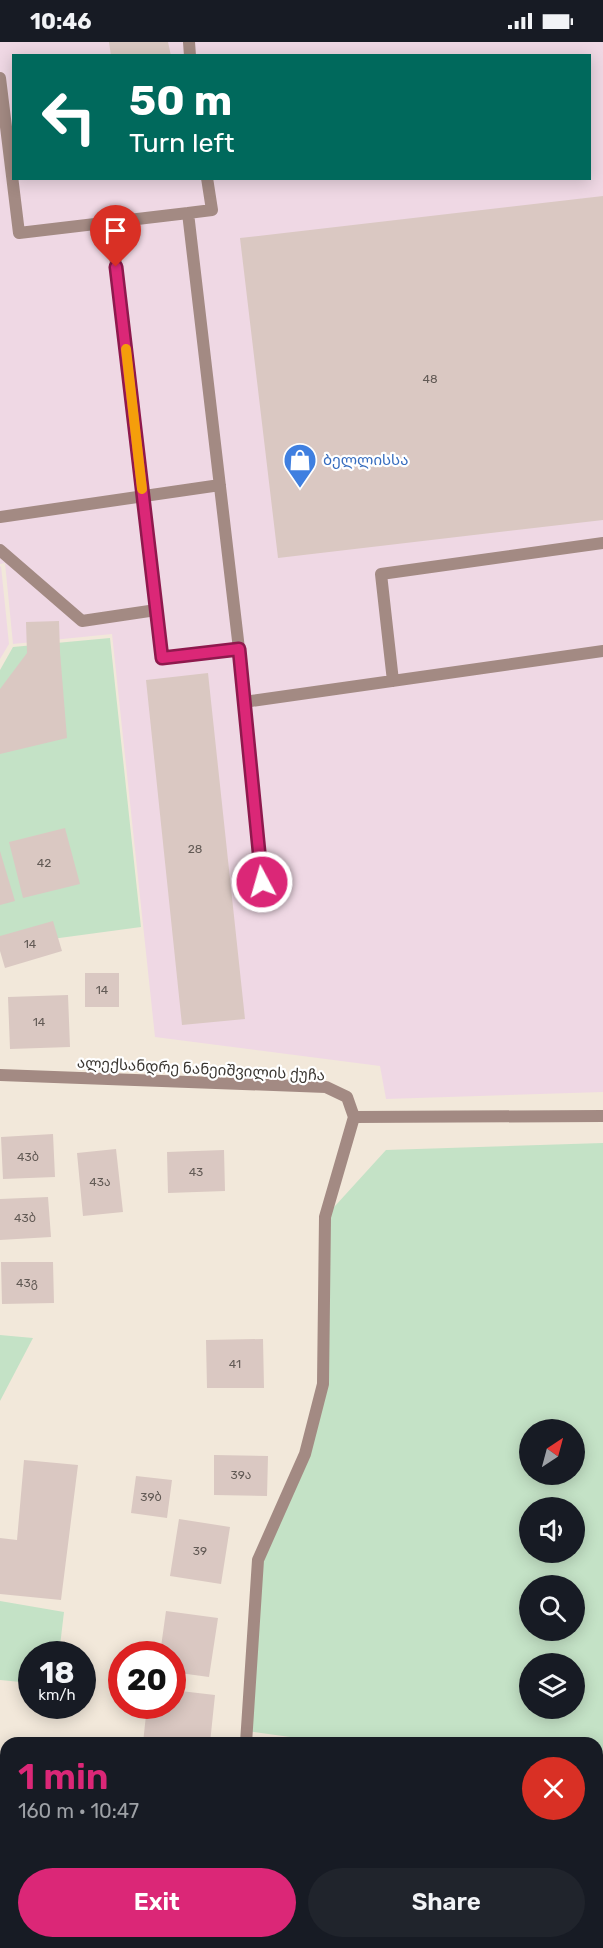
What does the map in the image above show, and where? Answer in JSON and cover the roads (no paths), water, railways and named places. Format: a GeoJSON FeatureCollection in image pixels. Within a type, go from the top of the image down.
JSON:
{"type":"FeatureCollection","features":[{"type":"Feature","properties":{"kind":"street"},"geometry":{"type":"LineString","coordinates":[[0,78],[12,176]]}},
{"type":"Feature","properties":{"kind":"street"},"geometry":{"type":"LineString","coordinates":[[13,180],[19,233],[212,210],[207,180]]}},
{"type":"Feature","properties":{"kind":"street"},"geometry":{"type":"LineString","coordinates":[[188,213],[239,649],[262,882]]}},
{"type":"Feature","properties":{"kind":"street"},"geometry":{"type":"LineString","coordinates":[[111,222],[162,658],[239,649]]}},
{"type":"Feature","properties":{"kind":"street"},"geometry":{"type":"LineString","coordinates":[[0,517],[220,485]]}},
{"type":"Feature","properties":{"kind":"street"},"geometry":{"type":"LineString","coordinates":[[393,681],[381,574],[603,543]]}},
{"type":"Feature","properties":{"kind":"street"},"geometry":{"type":"LineString","coordinates":[[0,550],[82,621],[156,610]]}},
{"type":"Feature","properties":{"kind":"street"},"geometry":{"type":"LineString","coordinates":[[244,702],[603,651]]}},
{"type":"Feature","properties":{"kind":"street","name":"ალექსანდრე ნანეიშვილის ქუჩა"},"geometry":{"type":"LineString","coordinates":[[0,1075],[326,1087],[347,1098],[354,1117]]}},
{"type":"Feature","properties":{"kind":"street"},"geometry":{"type":"LineString","coordinates":[[246,1737],[258,1560],[304,1454],[323,1384],[324,1217],[354,1117],[603,1116]]}},
{"type":"Feature","properties":{"kind":"place","name":"ბელლისსა"},"geometry":{"type":"Point","coordinates":[300,489]}}]}
